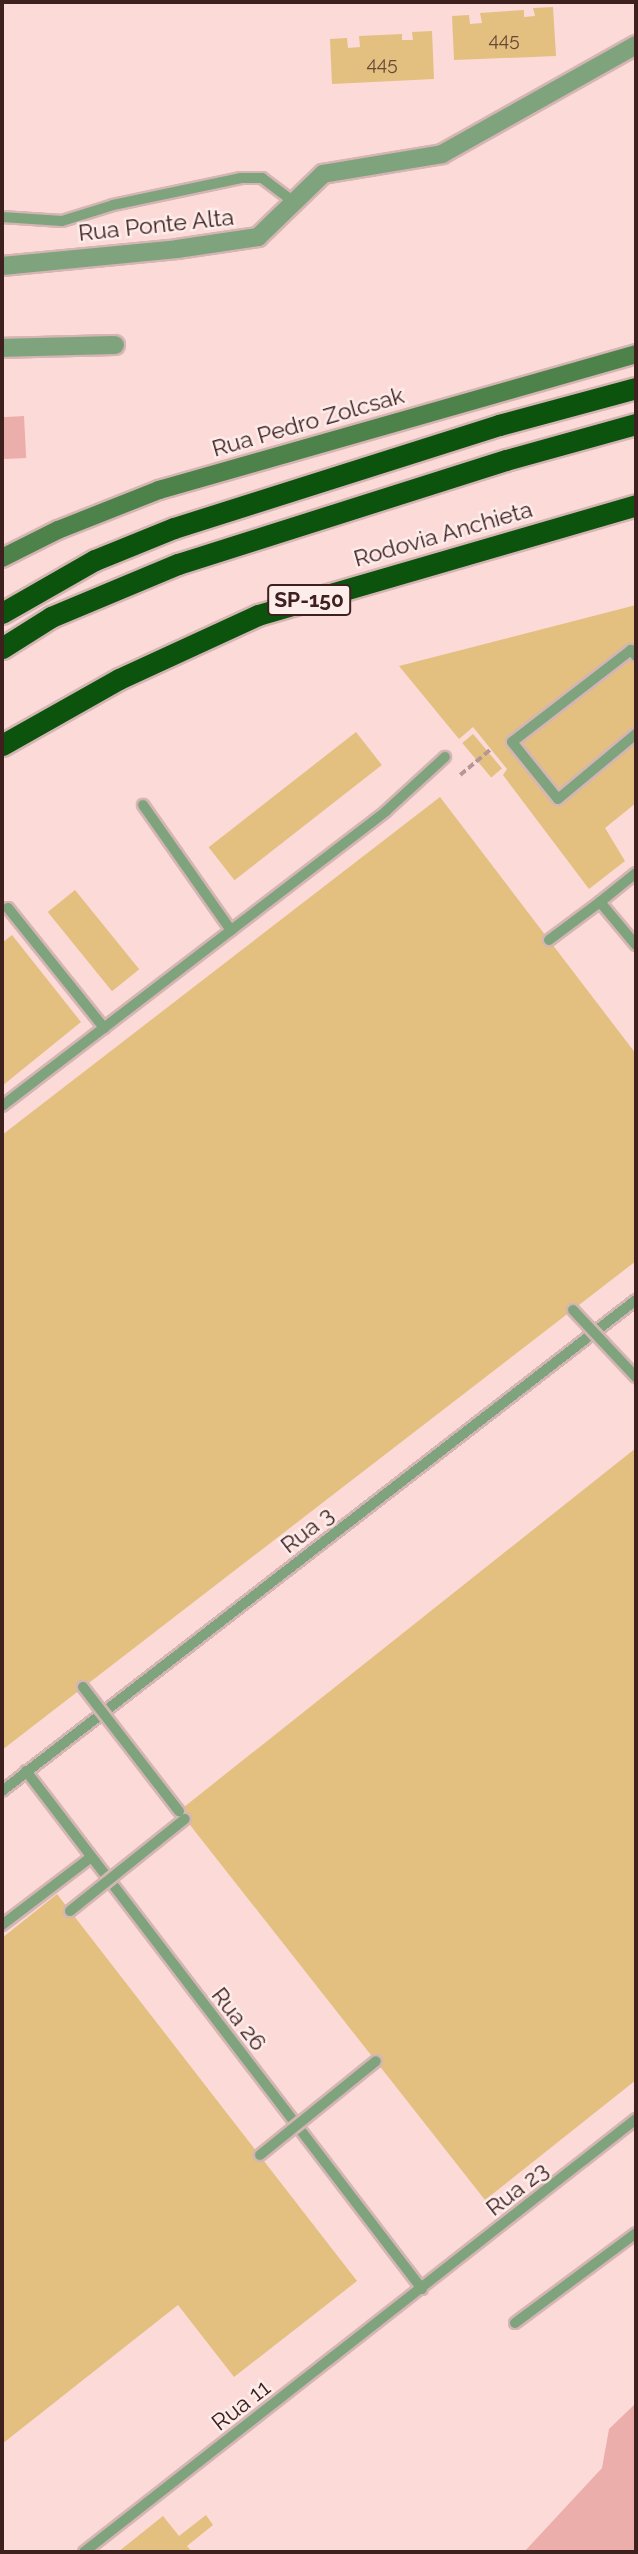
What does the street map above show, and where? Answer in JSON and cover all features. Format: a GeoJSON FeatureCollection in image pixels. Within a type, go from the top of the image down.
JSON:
{"type":"FeatureCollection","features":[{"type":"Feature","properties":{"kind":"highway"},"geometry":{"type":"LineString","coordinates":[[2,613],[95,560],[174,528],[486,429],[636,388]]}},
{"type":"Feature","properties":{"kind":"highway"},"geometry":{"type":"LineString","coordinates":[[2,648],[51,617],[178,564],[506,460],[636,424]]}},
{"type":"Feature","properties":{"kind":"highway","name":"Rodovia Anchieta"},"geometry":{"type":"LineString","coordinates":[[2,745],[119,679],[258,615],[636,505]]}},
{"type":"Feature","properties":{"kind":"main road","name":"Rua Pedro Zolcsak"},"geometry":{"type":"LineString","coordinates":[[2,558],[159,490],[636,354]]}},
{"type":"Feature","properties":{"kind":"street","name":"Rua Ponte Alta"},"geometry":{"type":"LineString","coordinates":[[2,266],[244,241],[269,230],[312,180],[335,170],[442,155],[636,45]]}},
{"type":"Feature","properties":{"kind":"street"},"geometry":{"type":"LineString","coordinates":[[2,348],[115,345]]}},
{"type":"Feature","properties":{"kind":"lane"},"geometry":{"type":"LineString","coordinates":[[2,217],[62,221],[242,178],[262,178],[294,202]]}},
{"type":"Feature","properties":{"kind":"lane"},"geometry":{"type":"LineString","coordinates":[[636,656],[631,650],[512,741],[558,799],[636,734]]}},
{"type":"Feature","properties":{"kind":"lane"},"geometry":{"type":"LineString","coordinates":[[2,1106],[386,811],[445,757]]}},
{"type":"Feature","properties":{"kind":"lane"},"geometry":{"type":"LineString","coordinates":[[143,805],[231,930]]}},
{"type":"Feature","properties":{"kind":"lane"},"geometry":{"type":"LineString","coordinates":[[549,940],[636,873]]}},
{"type":"Feature","properties":{"kind":"lane"},"geometry":{"type":"LineString","coordinates":[[600,902],[636,945]]}},
{"type":"Feature","properties":{"kind":"lane"},"geometry":{"type":"LineString","coordinates":[[8,908],[104,1028]]}},
{"type":"Feature","properties":{"kind":"lane","name":"Rua 3"},"geometry":{"type":"LineString","coordinates":[[2,1791],[636,1300]]}},
{"type":"Feature","properties":{"kind":"lane"},"geometry":{"type":"LineString","coordinates":[[573,1310],[636,1377]]}},
{"type":"Feature","properties":{"kind":"lane"},"geometry":{"type":"LineString","coordinates":[[70,1910],[182,1815],[83,1687]]}},
{"type":"Feature","properties":{"kind":"lane","name":"Rua 26"},"geometry":{"type":"LineString","coordinates":[[26,1771],[422,2290]]}},
{"type":"Feature","properties":{"kind":"lane"},"geometry":{"type":"LineString","coordinates":[[2,1925],[90,1858]]}},
{"type":"Feature","properties":{"kind":"lane"},"geometry":{"type":"LineString","coordinates":[[260,2155],[376,2061]]}},
{"type":"Feature","properties":{"kind":"lane","name":"Rua 23"},"geometry":{"type":"LineString","coordinates":[[422,2290],[636,2119]]}},
{"type":"Feature","properties":{"kind":"lane"},"geometry":{"type":"LineString","coordinates":[[515,2323],[636,2233]]}},
{"type":"Feature","properties":{"kind":"lane","name":"Rua 11"},"geometry":{"type":"LineString","coordinates":[[84,2552],[422,2290]]}},
{"type":"Feature","properties":{"kind":"path"},"geometry":{"type":"LineString","coordinates":[[460,775],[491,749]]}},
{"type":"Feature","properties":{"kind":"shaded area"},"geometry":{"type":"Polygon","coordinates":[[[24,416],[26,458],[4,459],[2,417],[24,416]]]}},
{"type":"Feature","properties":{"kind":"shaded area"},"geometry":{"type":"Polygon","coordinates":[[[636,2403],[636,2552],[524,2552],[602,2468],[609,2429],[636,2403]]]}},
{"type":"Feature","properties":{"kind":"building"},"geometry":{"type":"Polygon","coordinates":[[[553,7],[556,56],[454,60],[452,16],[469,15],[470,24],[482,23],[480,13],[524,10],[524,17],[535,16],[533,8],[553,7]]]}},
{"type":"Feature","properties":{"kind":"building"},"geometry":{"type":"Polygon","coordinates":[[[432,31],[434,79],[332,84],[330,39],[347,38],[348,48],[360,47],[359,36],[402,34],[402,40],[413,40],[412,32],[432,31]]]}},
{"type":"Feature","properties":{"kind":"building"},"geometry":{"type":"Polygon","coordinates":[[[636,605],[636,803],[605,828],[625,861],[589,889],[503,775],[507,769],[473,727],[459,739],[399,666],[636,605]]]}},
{"type":"Feature","properties":{"kind":"building"},"geometry":{"type":"Polygon","coordinates":[[[356,732],[382,765],[234,880],[209,847],[356,732]]]}},
{"type":"Feature","properties":{"kind":"building"},"geometry":{"type":"Polygon","coordinates":[[[473,734],[502,768],[491,777],[462,743],[473,734]]]}},
{"type":"Feature","properties":{"kind":"building"},"geometry":{"type":"Polygon","coordinates":[[[440,797],[636,1054],[636,1261],[2,1750],[2,1135],[440,797]]]}},
{"type":"Feature","properties":{"kind":"building"},"geometry":{"type":"Polygon","coordinates":[[[75,890],[139,969],[112,991],[48,912],[75,890]]]}},
{"type":"Feature","properties":{"kind":"building"},"geometry":{"type":"Polygon","coordinates":[[[12,935],[81,1022],[2,1086],[2,943],[12,935]]]}},
{"type":"Feature","properties":{"kind":"building"},"geometry":{"type":"Polygon","coordinates":[[[636,1448],[636,2080],[485,2200],[179,1811],[636,1448]]]}},
{"type":"Feature","properties":{"kind":"building"},"geometry":{"type":"Polygon","coordinates":[[[57,1894],[357,2281],[234,2377],[178,2305],[2,2444],[2,1938],[57,1894]]]}},
{"type":"Feature","properties":{"kind":"building"},"geometry":{"type":"Polygon","coordinates":[[[206,2515],[213,2525],[187,2546],[192,2552],[118,2552],[163,2516],[179,2536],[206,2515]]]}}]}
